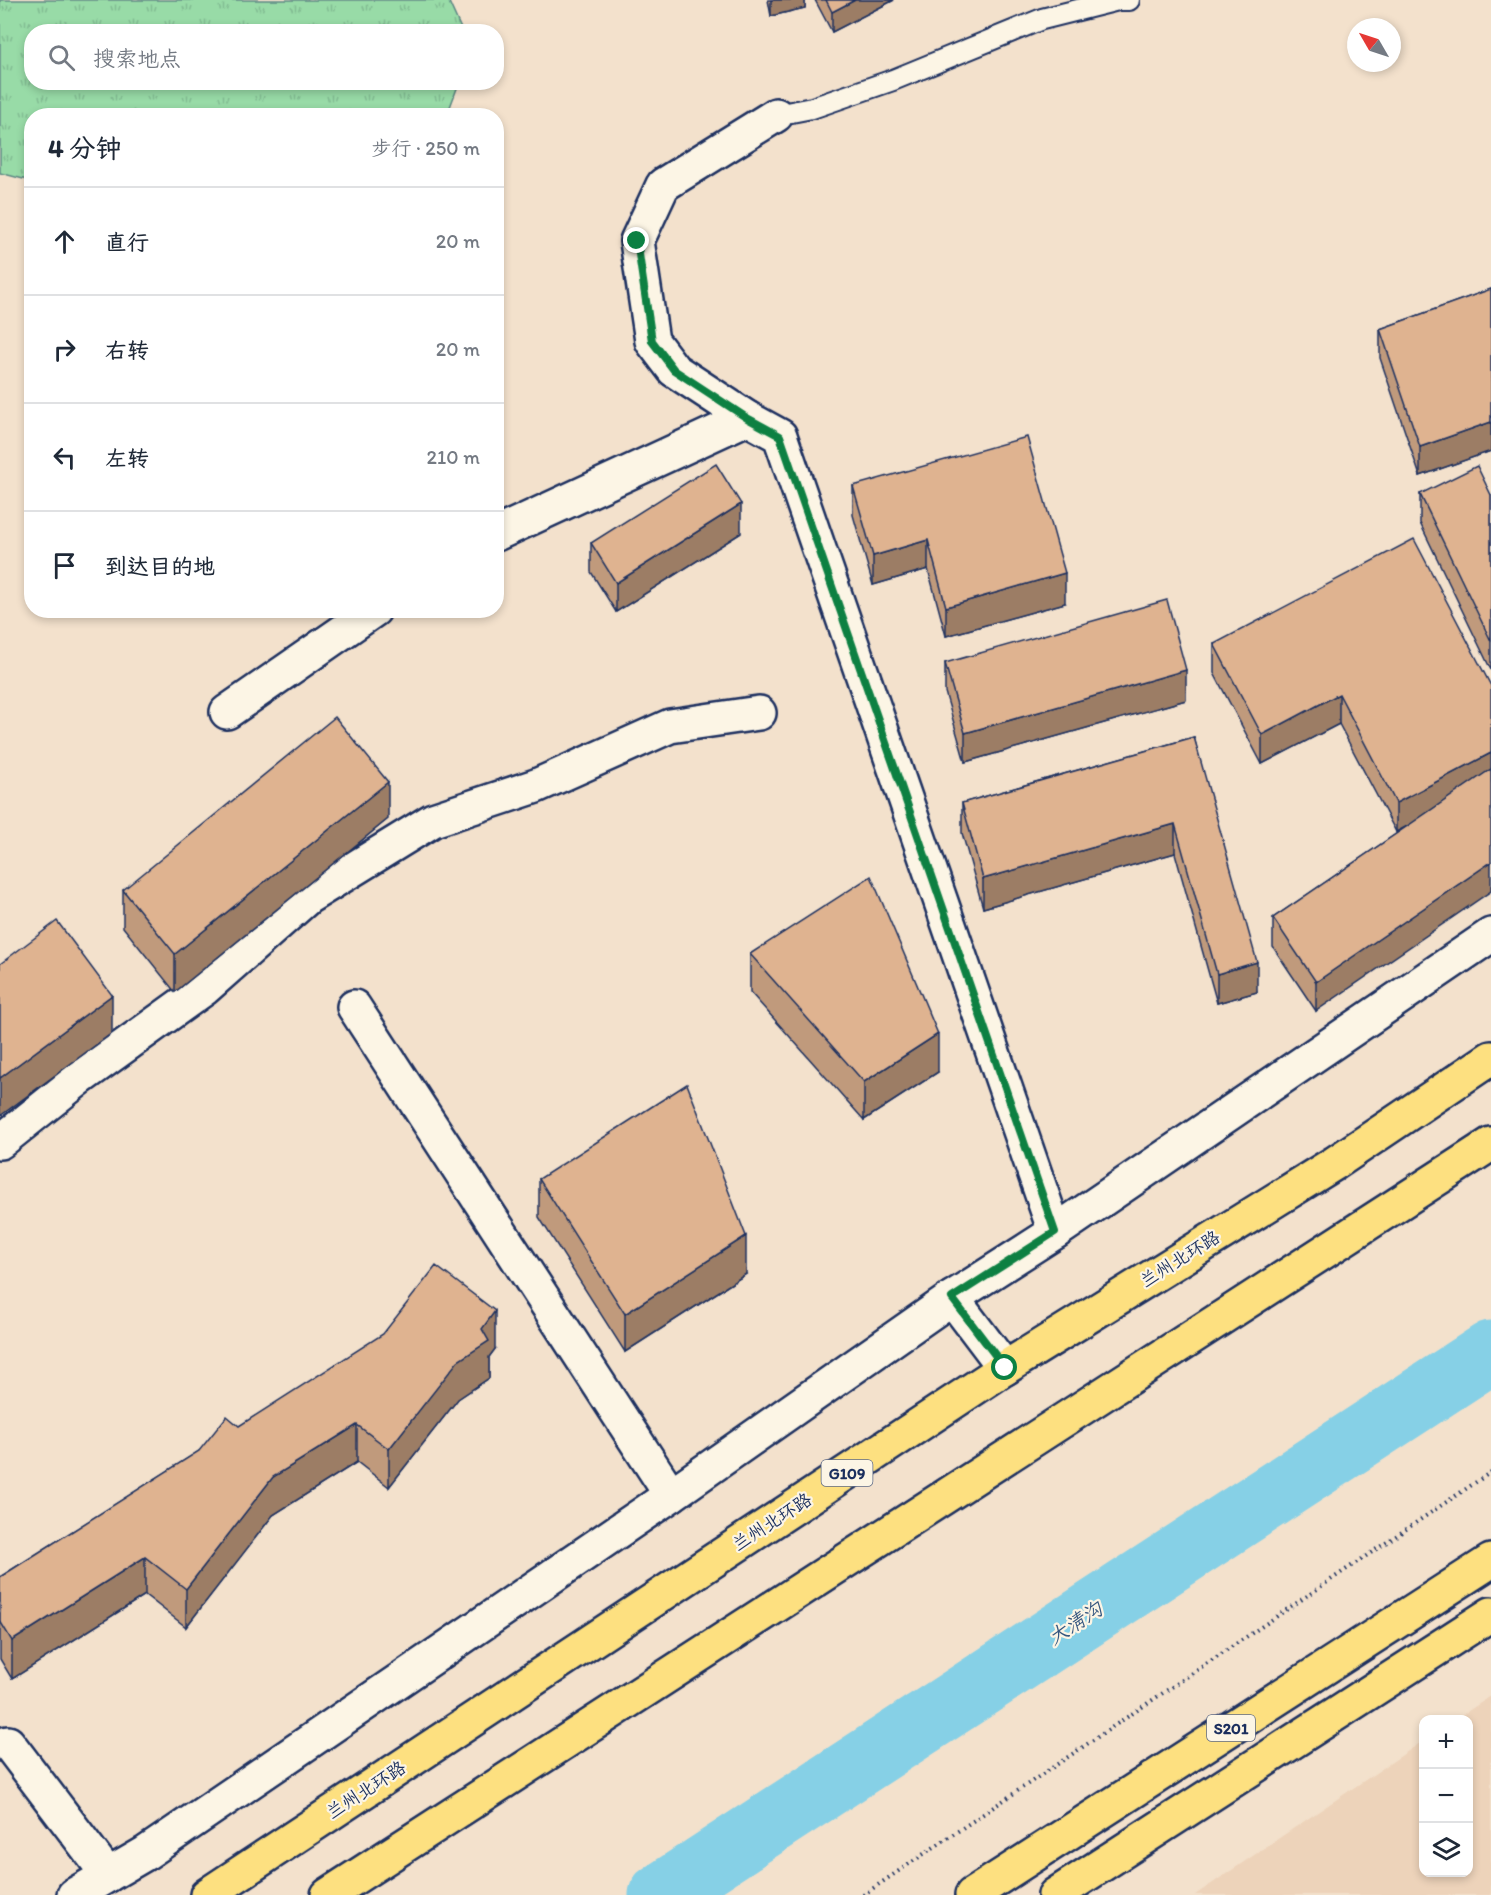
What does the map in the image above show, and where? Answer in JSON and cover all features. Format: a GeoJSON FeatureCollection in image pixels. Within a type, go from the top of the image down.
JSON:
{"type":"FeatureCollection","features":[{"type":"Feature","properties":{"kind":"main road","name":"兰州北环路"},"geometry":{"type":"LineString","coordinates":[[207,1895],[1005,1368],[1335,1163],[1491,1058]]}},
{"type":"Feature","properties":{"kind":"main road"},"geometry":{"type":"LineString","coordinates":[[328,1895],[1491,1144]]}},
{"type":"Feature","properties":{"kind":"main road","name":"S201"},"geometry":{"type":"LineString","coordinates":[[972,1895],[1491,1561]]}},
{"type":"Feature","properties":{"kind":"main road","name":"S201"},"geometry":{"type":"LineString","coordinates":[[1055,1895],[1491,1614]]}},
{"type":"Feature","properties":{"kind":"street"},"geometry":{"type":"LineString","coordinates":[[776,115],[663,185],[637,241],[652,341],[674,370],[747,418],[780,436],[1055,1232]]}},
{"type":"Feature","properties":{"kind":"street"},"geometry":{"type":"LineString","coordinates":[[504,530],[747,418]]}},
{"type":"Feature","properties":{"kind":"street"},"geometry":{"type":"LineString","coordinates":[[227,712],[362,618]]}},
{"type":"Feature","properties":{"kind":"street"},"geometry":{"type":"LineString","coordinates":[[0,1142],[80,1078],[205,988],[308,897],[433,820],[536,786],[670,726],[759,713]]}},
{"type":"Feature","properties":{"kind":"street"},"geometry":{"type":"LineString","coordinates":[[74,1895],[146,1853],[671,1495],[952,1298],[1055,1232],[1491,935]]}},
{"type":"Feature","properties":{"kind":"street"},"geometry":{"type":"LineString","coordinates":[[354,1007],[671,1495]]}},
{"type":"Feature","properties":{"kind":"street"},"geometry":{"type":"LineString","coordinates":[[952,1298],[1005,1368]]}},
{"type":"Feature","properties":{"kind":"street"},"geometry":{"type":"LineString","coordinates":[[8,1743],[108,1875]]}},
{"type":"Feature","properties":{"kind":"lane"},"geometry":{"type":"LineString","coordinates":[[776,115],[812,108],[893,80],[1042,19],[1118,0],[1129,0]]}},
{"type":"Feature","properties":{"kind":"path"},"geometry":{"type":"LineString","coordinates":[[864,1895],[1491,1472]]}},
{"type":"Feature","properties":{"kind":"shaded area"},"geometry":{"type":"Polygon","coordinates":[[[1491,1696],[1491,1895],[1195,1895],[1419,1744],[1419,1877],[1473,1877],[1473,1715],[1462,1715],[1491,1696]]]}},
{"type":"Feature","properties":{"kind":"green space"},"geometry":{"type":"Polygon","coordinates":[[[0,0],[448,0],[459,24],[24,24],[24,90],[456,90],[450,108],[24,108],[24,179],[0,173],[0,0]]]}},
{"type":"Feature","properties":{"kind":"building"},"geometry":{"type":"Polygon","coordinates":[[[826,0],[855,0],[832,12],[826,0]]]}},
{"type":"Feature","properties":{"kind":"building"},"geometry":{"type":"Polygon","coordinates":[[[1491,289],[1491,422],[1420,447],[1380,329],[1491,289]]]}},
{"type":"Feature","properties":{"kind":"building"},"geometry":{"type":"Polygon","coordinates":[[[1027,437],[1065,573],[946,607],[928,540],[873,556],[853,486],[1027,437]]]}},
{"type":"Feature","properties":{"kind":"building"},"geometry":{"type":"Polygon","coordinates":[[[716,464],[741,504],[616,583],[591,543],[716,464]]]}},
{"type":"Feature","properties":{"kind":"building"},"geometry":{"type":"Polygon","coordinates":[[[1477,466],[1491,495],[1491,641],[1420,494],[1477,466]]]}},
{"type":"Feature","properties":{"kind":"building"},"geometry":{"type":"Polygon","coordinates":[[[1414,539],[1491,686],[1491,753],[1396,803],[1339,694],[1262,735],[1214,644],[1414,539]]]}},
{"type":"Feature","properties":{"kind":"building"},"geometry":{"type":"Polygon","coordinates":[[[1167,600],[1186,670],[965,733],[945,663],[1167,600]]]}},
{"type":"Feature","properties":{"kind":"building"},"geometry":{"type":"Polygon","coordinates":[[[335,717],[388,782],[175,954],[123,890],[335,717]]]}},
{"type":"Feature","properties":{"kind":"building"},"geometry":{"type":"Polygon","coordinates":[[[1194,737],[1257,962],[1217,974],[1175,824],[983,879],[962,803],[1194,737]]]}},
{"type":"Feature","properties":{"kind":"building"},"geometry":{"type":"Polygon","coordinates":[[[1491,769],[1491,862],[1316,982],[1273,918],[1491,769]]]}},
{"type":"Feature","properties":{"kind":"building"},"geometry":{"type":"Polygon","coordinates":[[[871,876],[938,1034],[864,1082],[750,954],[871,876]]]}},
{"type":"Feature","properties":{"kind":"building"},"geometry":{"type":"Polygon","coordinates":[[[57,921],[112,995],[0,1078],[0,964],[57,921]]]}},
{"type":"Feature","properties":{"kind":"building"},"geometry":{"type":"Polygon","coordinates":[[[687,1084],[746,1236],[625,1314],[539,1179],[687,1084]]]}},
{"type":"Feature","properties":{"kind":"building"},"geometry":{"type":"Polygon","coordinates":[[[436,1266],[495,1311],[482,1329],[489,1341],[458,1361],[389,1449],[357,1425],[273,1477],[186,1589],[145,1557],[12,1641],[0,1621],[0,1577],[199,1451],[227,1416],[239,1426],[383,1334],[436,1266]]]}},
{"type":"Feature","properties":{"kind":"waterway","name":"大清沟"},"geometry":{"type":"LineString","coordinates":[[660,1895],[1491,1352]]}},
{"type":"Feature","properties":{"kind":"route"},"geometry":{"type":"LineString","coordinates":[[637,241],[652,341],[674,370],[747,418],[780,436],[1055,1232],[952,1298],[1005,1368]]}}]}
